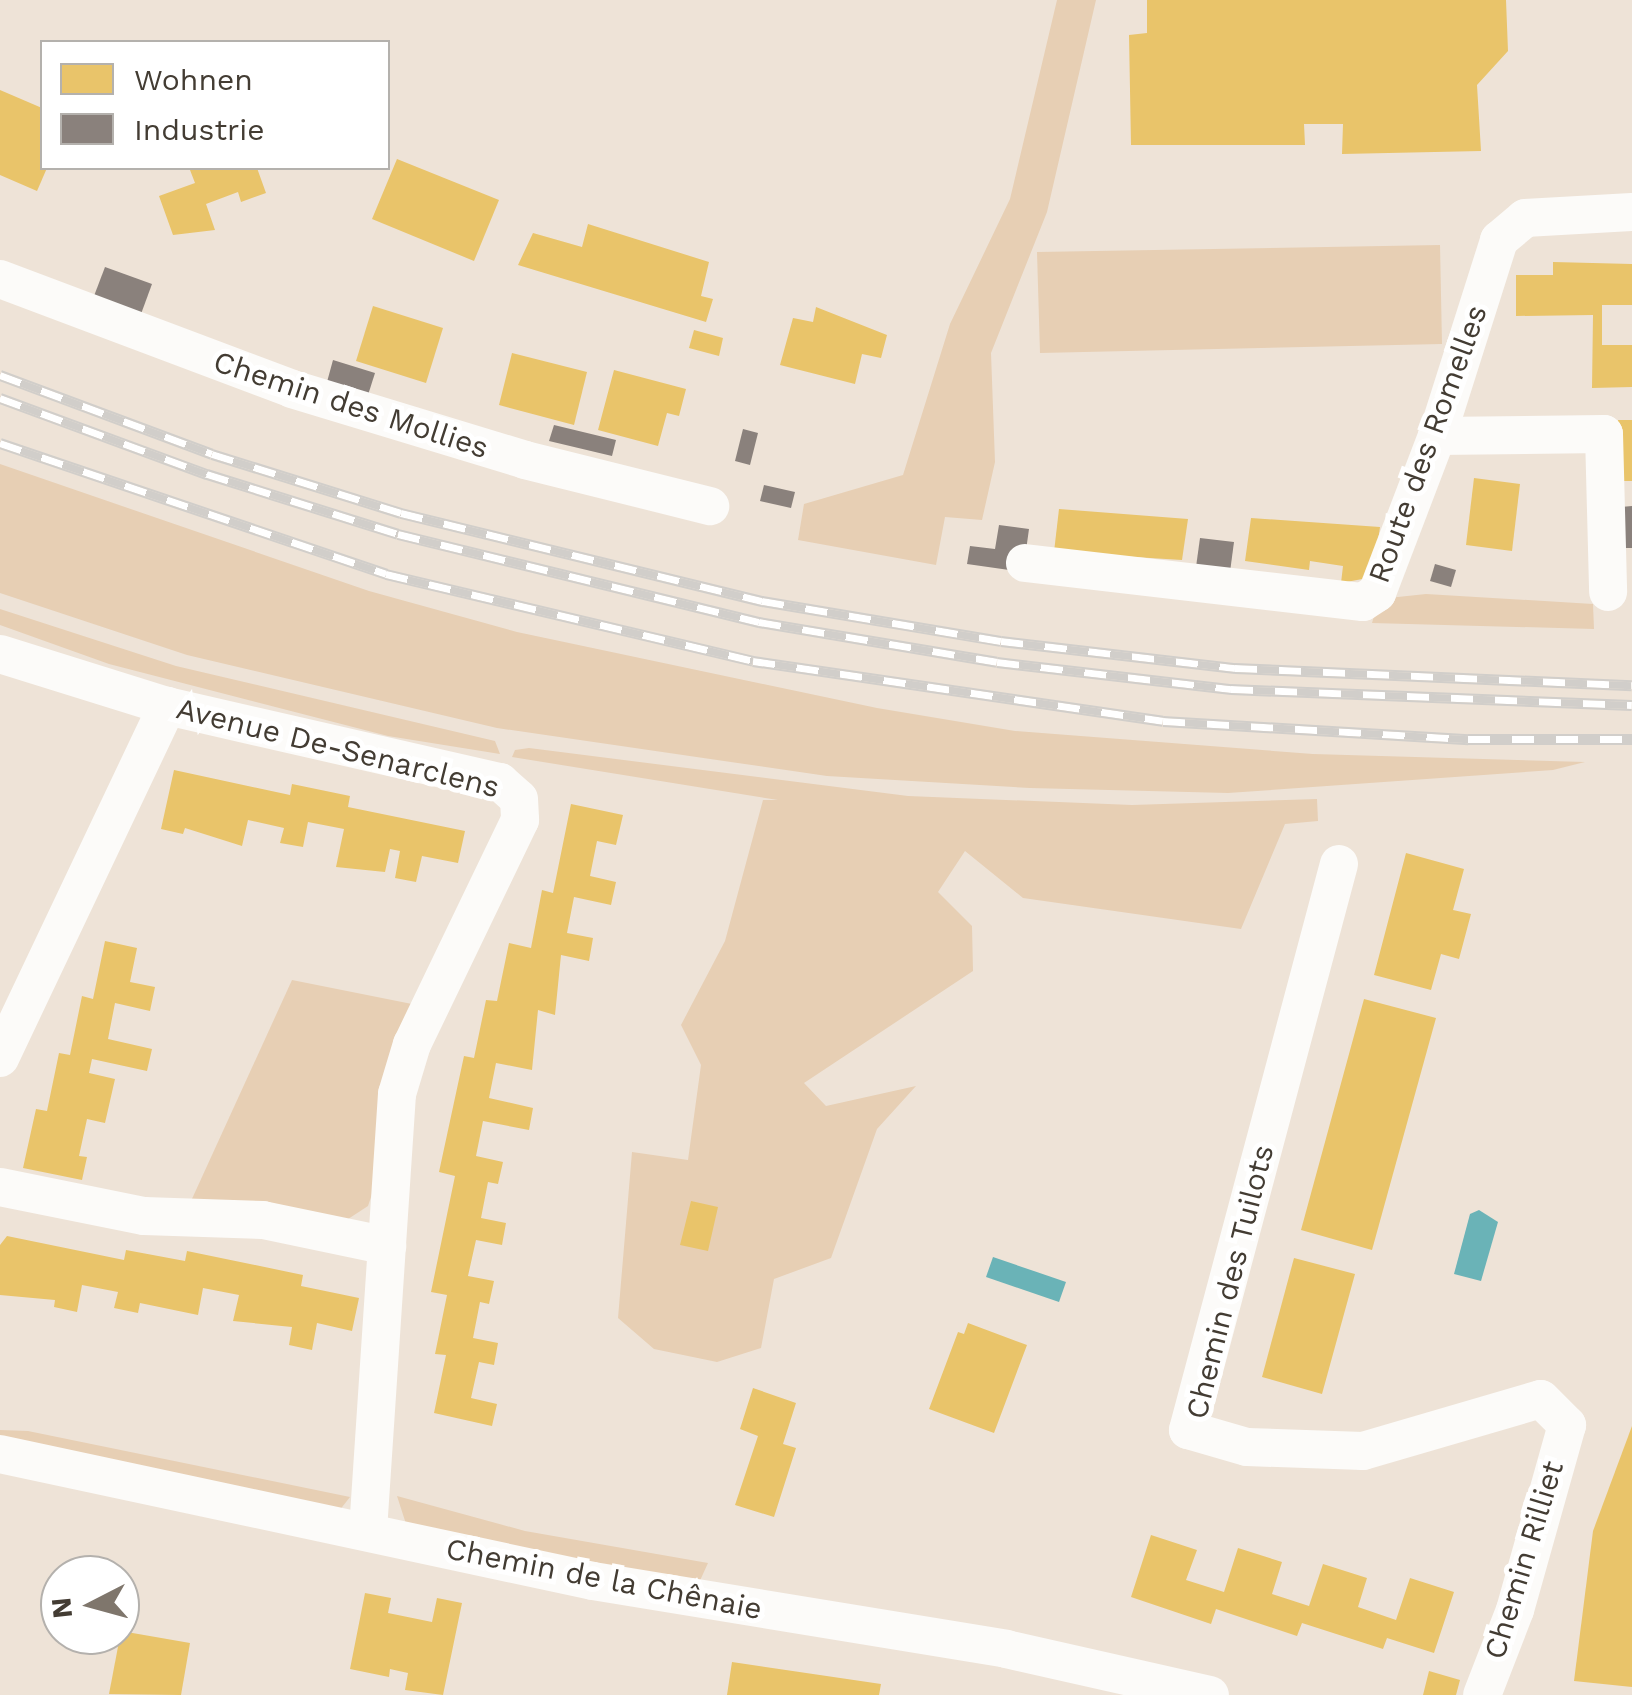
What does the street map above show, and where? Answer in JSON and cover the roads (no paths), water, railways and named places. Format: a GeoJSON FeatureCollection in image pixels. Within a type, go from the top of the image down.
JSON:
{"type":"FeatureCollection","features":[{"type":"Feature","properties":{"kind":"street","name":"Route des Romelles"},"geometry":{"type":"LineString","coordinates":[[1024,563],[1363,602],[1377,593],[1437,436],[1498,240],[1525,218],[1632,212]]}},
{"type":"Feature","properties":{"kind":"street","name":"Chemin des Mollies"},"geometry":{"type":"LineString","coordinates":[[0,279],[292,388],[526,460],[710,506]]}},
{"type":"Feature","properties":{"kind":"street"},"geometry":{"type":"LineString","coordinates":[[1437,436],[1604,434],[1608,592]]}},
{"type":"Feature","properties":{"kind":"street","name":"Avenue De-Senarclens"},"geometry":{"type":"LineString","coordinates":[[0,654],[168,706],[500,782],[518,799],[520,820],[400,1078],[368,1531]]}},
{"type":"Feature","properties":{"kind":"street"},"geometry":{"type":"LineString","coordinates":[[0,1058],[168,706]]}},
{"type":"Feature","properties":{"kind":"street","name":"Chemin des Tuilots"},"geometry":{"type":"LineString","coordinates":[[1339,864],[1188,1430],[1246,1447],[1363,1452],[1541,1398],[1566,1425]]}},
{"type":"Feature","properties":{"kind":"street"},"geometry":{"type":"LineString","coordinates":[[0,1187],[144,1216],[263,1220],[387,1246]]}},
{"type":"Feature","properties":{"kind":"street","name":"Chemin Rilliet"},"geometry":{"type":"LineString","coordinates":[[1482,1695],[1515,1610],[1566,1425]]}},
{"type":"Feature","properties":{"kind":"street","name":"Chemin de la Chênaie"},"geometry":{"type":"LineString","coordinates":[[0,1454],[593,1581],[1006,1649],[1210,1695]]}},
{"type":"Feature","properties":{"kind":"water"},"geometry":{"type":"Polygon","coordinates":[[[1479,1210],[1498,1222],[1481,1281],[1454,1274],[1470,1214],[1479,1210]]]}},
{"type":"Feature","properties":{"kind":"water"},"geometry":{"type":"Polygon","coordinates":[[[993,1257],[1066,1282],[1059,1302],[986,1277],[993,1257]]]}},
{"type":"Feature","properties":{"kind":"railway"},"geometry":{"type":"LineString","coordinates":[[0,375],[212,454],[401,513],[762,601],[1001,641],[1235,668],[1632,685]]}},
{"type":"Feature","properties":{"kind":"railway"},"geometry":{"type":"LineString","coordinates":[[0,398],[207,474],[398,534],[759,622],[997,662],[1231,689],[1632,705]]}},
{"type":"Feature","properties":{"kind":"railway"},"geometry":{"type":"LineString","coordinates":[[0,443],[386,574],[753,661],[1163,721],[1468,739],[1632,739]]}}]}
